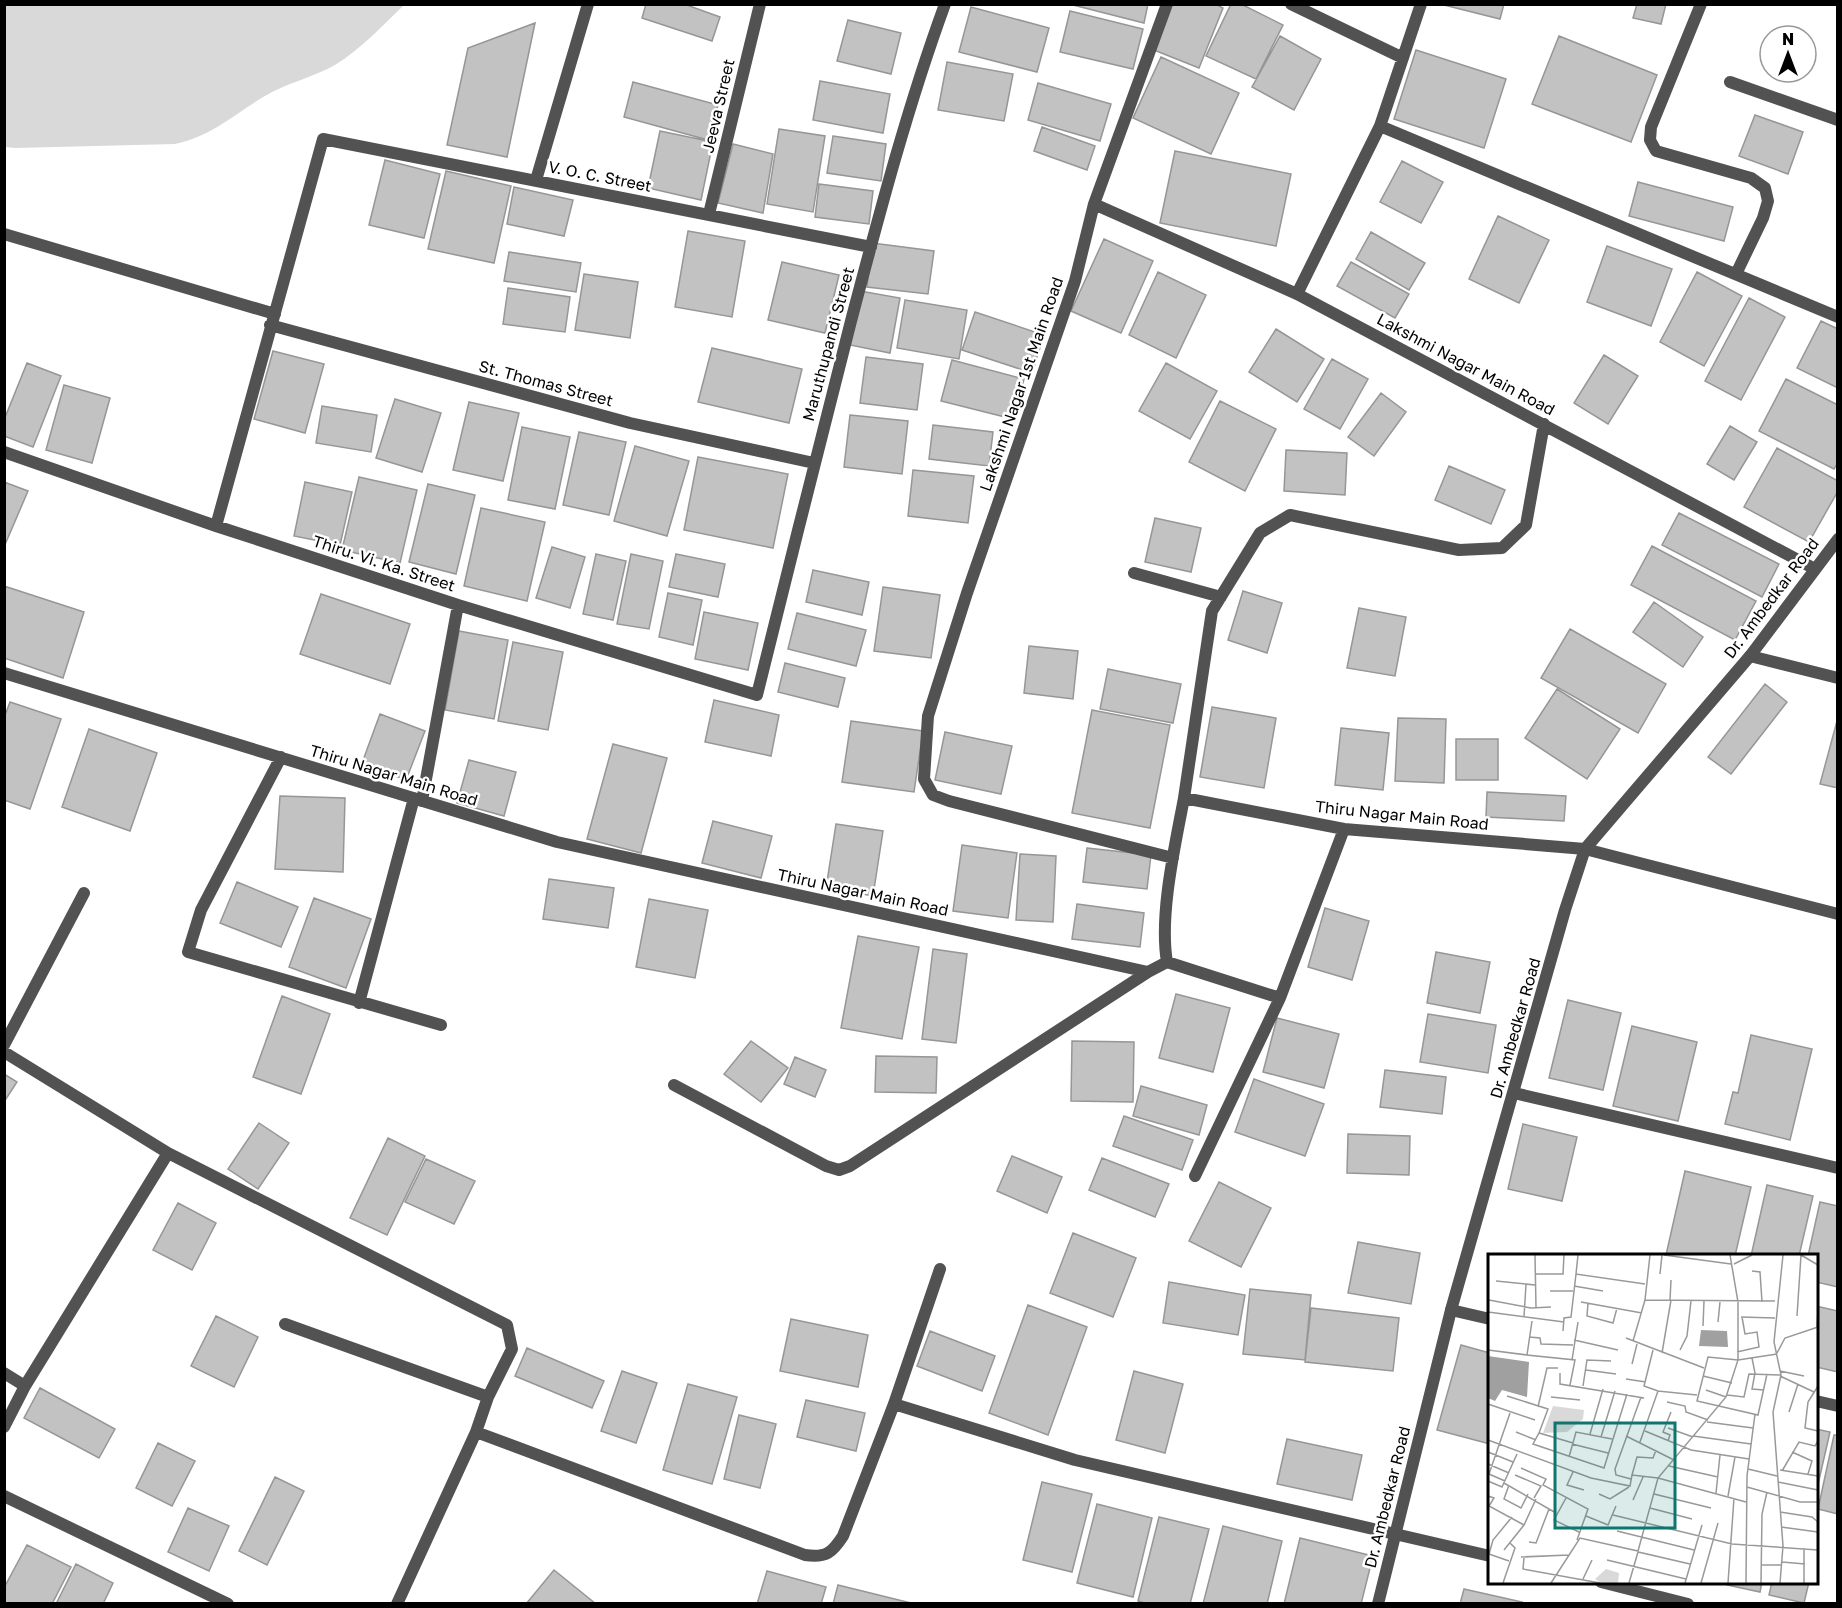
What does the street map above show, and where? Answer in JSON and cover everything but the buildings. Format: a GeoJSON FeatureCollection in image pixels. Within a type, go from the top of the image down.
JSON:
{"type":"FeatureCollection","features":[{"type":"Feature","properties":{"kind":"street"},"geometry":{"type":"LineString","coordinates":[[536,180],[588,4]]}},
{"type":"Feature","properties":{"kind":"street","name":"Jeeva Street"},"geometry":{"type":"LineString","coordinates":[[709,214],[760,4]]}},
{"type":"Feature","properties":{"kind":"street","name":"Maruthupandi Street"},"geometry":{"type":"LineString","coordinates":[[758,695],[814,463],[871,247],[922,68],[945,4]]}},
{"type":"Feature","properties":{"kind":"street","name":"Lakshmi Nagar 1st Main Road"},"geometry":{"type":"LineString","coordinates":[[1167,4],[1094,204],[1075,281],[967,593],[928,716],[924,779],[933,795],[949,801],[1173,858]]}},
{"type":"Feature","properties":{"kind":"street"},"geometry":{"type":"LineString","coordinates":[[1291,4],[1403,58]]}},
{"type":"Feature","properties":{"kind":"street"},"geometry":{"type":"LineString","coordinates":[[1297,294],[1380,126],[1421,4]]}},
{"type":"Feature","properties":{"kind":"street"},"geometry":{"type":"LineString","coordinates":[[1701,4],[1651,127],[1650,140],[1656,151],[1751,177],[1764,188],[1768,201],[1763,218],[1736,274]]}},
{"type":"Feature","properties":{"kind":"street"},"geometry":{"type":"LineString","coordinates":[[1730,82],[1838,120]]}},
{"type":"Feature","properties":{"kind":"street"},"geometry":{"type":"LineString","coordinates":[[1380,126],[1838,317]]}},
{"type":"Feature","properties":{"kind":"street","name":"V. O. C. Street"},"geometry":{"type":"LineString","coordinates":[[272,319],[323,139],[871,247]]}},
{"type":"Feature","properties":{"kind":"street","name":"Lakshmi Nagar Main Road"},"geometry":{"type":"LineString","coordinates":[[1094,204],[1297,294],[1815,569]]}},
{"type":"Feature","properties":{"kind":"street","name":"St. Thomas Street"},"geometry":{"type":"LineString","coordinates":[[4,234],[272,319],[630,423],[814,463]]}},
{"type":"Feature","properties":{"kind":"street"},"geometry":{"type":"LineString","coordinates":[[216,526],[272,319]]}},
{"type":"Feature","properties":{"kind":"street"},"geometry":{"type":"LineString","coordinates":[[1167,962],[1163,941],[1173,858],[1212,611],[1260,533],[1290,515],[1459,550],[1502,548],[1526,525],[1544,424]]}},
{"type":"Feature","properties":{"kind":"street","name":"Thiru. Vi. Ka. Street"},"geometry":{"type":"LineString","coordinates":[[4,452],[216,526],[458,604],[758,695]]}},
{"type":"Feature","properties":{"kind":"street","name":"Dr. Ambedkar Road"},"geometry":{"type":"LineString","coordinates":[[1378,1604],[1451,1310],[1565,910],[1585,849],[1750,656],[1838,539]]}},
{"type":"Feature","properties":{"kind":"street"},"geometry":{"type":"LineString","coordinates":[[1134,573],[1221,597]]}},
{"type":"Feature","properties":{"kind":"street"},"geometry":{"type":"LineString","coordinates":[[359,1003],[418,799],[458,604]]}},
{"type":"Feature","properties":{"kind":"street"},"geometry":{"type":"LineString","coordinates":[[1750,656],[1838,678]]}},
{"type":"Feature","properties":{"kind":"street","name":"Thiru Nagar Main Road"},"geometry":{"type":"LineString","coordinates":[[4,673],[557,842],[1148,972]]}},
{"type":"Feature","properties":{"kind":"street"},"geometry":{"type":"LineString","coordinates":[[281,757],[201,910],[188,952],[441,1025]]}},
{"type":"Feature","properties":{"kind":"street","name":"Thiru Nagar Main Road"},"geometry":{"type":"LineString","coordinates":[[1184,798],[1344,829],[1585,849],[1838,914]]}},
{"type":"Feature","properties":{"kind":"street"},"geometry":{"type":"LineString","coordinates":[[1195,1176],[1280,998],[1344,829]]}},
{"type":"Feature","properties":{"kind":"street"},"geometry":{"type":"LineString","coordinates":[[4,1045],[84,893]]}},
{"type":"Feature","properties":{"kind":"street"},"geometry":{"type":"LineString","coordinates":[[674,1084],[826,1166],[839,1170],[850,1166],[1148,972],[1167,962],[1280,998]]}},
{"type":"Feature","properties":{"kind":"street"},"geometry":{"type":"LineString","coordinates":[[4,1053],[168,1153],[507,1325],[512,1349],[488,1397],[476,1432],[397,1604]]}},
{"type":"Feature","properties":{"kind":"street"},"geometry":{"type":"LineString","coordinates":[[1514,1093],[1838,1168]]}},
{"type":"Feature","properties":{"kind":"street"},"geometry":{"type":"LineString","coordinates":[[4,1427],[25,1386],[168,1153]]}},
{"type":"Feature","properties":{"kind":"street"},"geometry":{"type":"LineString","coordinates":[[476,1432],[805,1555],[819,1557],[834,1550],[843,1536],[894,1404],[939,1269]]}},
{"type":"Feature","properties":{"kind":"street"},"geometry":{"type":"LineString","coordinates":[[1451,1310],[1488,1319]]}},
{"type":"Feature","properties":{"kind":"street"},"geometry":{"type":"LineString","coordinates":[[285,1324],[488,1397]]}},
{"type":"Feature","properties":{"kind":"street"},"geometry":{"type":"LineString","coordinates":[[4,1373],[25,1386]]}},
{"type":"Feature","properties":{"kind":"street"},"geometry":{"type":"LineString","coordinates":[[1818,1401],[1838,1406]]}},
{"type":"Feature","properties":{"kind":"street"},"geometry":{"type":"LineString","coordinates":[[894,1404],[1075,1460],[1488,1556]]}},
{"type":"Feature","properties":{"kind":"street"},"geometry":{"type":"LineString","coordinates":[[4,1496],[228,1604]]}},
{"type":"Feature","properties":{"kind":"street"},"geometry":{"type":"LineString","coordinates":[[1609,1584],[1688,1604]]}},
{"type":"Feature","properties":{"kind":"shaded area"},"geometry":{"type":"Polygon","coordinates":[[[5,4],[404,5],[345,59],[272,92],[214,129],[190,140],[175,144],[15,148],[5,147],[5,4]]]}}]}
